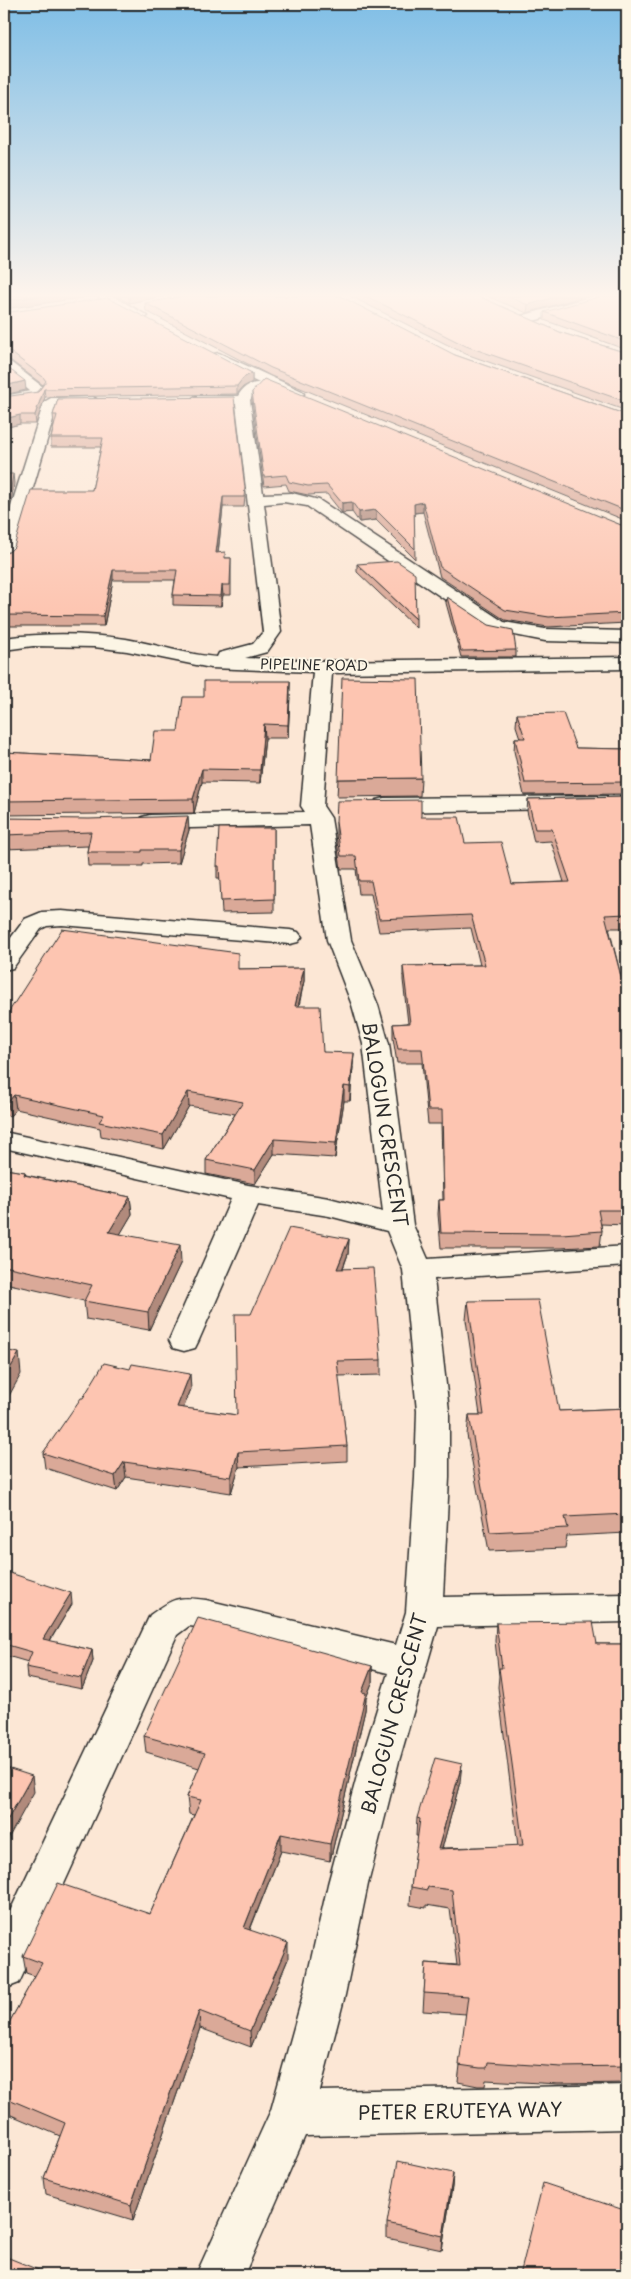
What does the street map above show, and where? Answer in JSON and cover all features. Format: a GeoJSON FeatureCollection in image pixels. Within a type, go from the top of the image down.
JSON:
{"type":"FeatureCollection","features":[{"type":"Feature","properties":{"kind":"street"},"geometry":{"type":"LineString","coordinates":[[4,556],[51,402]]}},
{"type":"Feature","properties":{"kind":"street"},"geometry":{"type":"LineString","coordinates":[[210,662],[260,648],[272,632],[243,402]]}},
{"type":"Feature","properties":{"kind":"street"},"geometry":{"type":"LineString","coordinates":[[255,502],[278,498],[302,499],[314,503],[497,626],[512,631],[552,635],[627,637]]}},
{"type":"Feature","properties":{"kind":"street","name":"PIPELINE ROAD"},"geometry":{"type":"LineString","coordinates":[[4,644],[33,640],[94,641],[127,645],[210,662],[323,667],[627,663]]}},
{"type":"Feature","properties":{"kind":"street","name":"BALOGUN CRESCENT"},"geometry":{"type":"LineString","coordinates":[[220,2275],[292,2114],[324,1995],[353,1865],[424,1612],[432,1478],[432,1411],[418,1270],[399,1225],[376,1044],[365,1005],[339,940],[321,810],[323,667]]}},
{"type":"Feature","properties":{"kind":"street"},"geometry":{"type":"LineString","coordinates":[[361,805],[627,802]]}},
{"type":"Feature","properties":{"kind":"street"},"geometry":{"type":"LineString","coordinates":[[129,823],[321,810]]}},
{"type":"Feature","properties":{"kind":"street"},"geometry":{"type":"LineString","coordinates":[[4,963],[33,924],[42,919],[49,918],[290,937]]}},
{"type":"Feature","properties":{"kind":"street"},"geometry":{"type":"LineString","coordinates":[[4,1140],[248,1194],[329,1207],[399,1225]]}},
{"type":"Feature","properties":{"kind":"street"},"geometry":{"type":"LineString","coordinates":[[184,1340],[248,1194]]}},
{"type":"Feature","properties":{"kind":"street"},"geometry":{"type":"LineString","coordinates":[[418,1270],[627,1256]]}},
{"type":"Feature","properties":{"kind":"street"},"geometry":{"type":"LineString","coordinates":[[424,1612],[627,1608]]}},
{"type":"Feature","properties":{"kind":"street"},"geometry":{"type":"LineString","coordinates":[[4,1969],[163,1625],[183,1611],[206,1614],[409,1663]]}},
{"type":"Feature","properties":{"kind":"street","name":"PETER ERUTEYA WAY"},"geometry":{"type":"LineString","coordinates":[[292,2114],[627,2107]]}},
{"type":"Feature","properties":{"kind":"building"},"geometry":{"type":"Polygon","coordinates":[[[4,402],[39,402],[35,415],[20,415],[4,419],[4,402]]]}},
{"type":"Feature","properties":{"kind":"building"},"geometry":{"type":"Polygon","coordinates":[[[57,402],[235,402],[245,488],[244,497],[223,497],[216,553],[225,552],[225,558],[231,558],[230,585],[222,585],[221,596],[173,595],[177,570],[113,570],[103,616],[4,615],[4,553],[9,552],[14,547],[31,490],[92,490],[103,438],[51,438],[57,415],[53,415],[57,402]]]}},
{"type":"Feature","properties":{"kind":"building"},"geometry":{"type":"Polygon","coordinates":[[[253,402],[321,402],[627,526],[627,613],[549,617],[505,610],[440,567],[423,502],[414,504],[415,549],[376,510],[359,512],[352,502],[342,503],[327,485],[308,486],[289,482],[286,475],[264,477],[253,402]]]}},
{"type":"Feature","properties":{"kind":"building"},"geometry":{"type":"Polygon","coordinates":[[[357,402],[591,402],[627,415],[627,511],[357,402]]]}},
{"type":"Feature","properties":{"kind":"building"},"geometry":{"type":"Polygon","coordinates":[[[4,474],[13,474],[4,511],[4,474]]]}},
{"type":"Feature","properties":{"kind":"building"},"geometry":{"type":"Polygon","coordinates":[[[397,561],[415,573],[416,619],[357,564],[397,561]]]}},
{"type":"Feature","properties":{"kind":"building"},"geometry":{"type":"Polygon","coordinates":[[[447,597],[489,625],[513,630],[516,650],[461,651],[447,597]]]}},
{"type":"Feature","properties":{"kind":"building"},"geometry":{"type":"Polygon","coordinates":[[[342,678],[418,679],[421,778],[338,779],[342,678]]]}},
{"type":"Feature","properties":{"kind":"building"},"geometry":{"type":"Polygon","coordinates":[[[204,681],[290,681],[288,725],[264,724],[260,770],[202,769],[193,799],[4,801],[4,752],[151,760],[155,731],[178,731],[183,697],[204,697],[204,681]]]}},
{"type":"Feature","properties":{"kind":"building"},"geometry":{"type":"Polygon","coordinates":[[[622,689],[627,689],[627,703],[622,689]]]}},
{"type":"Feature","properties":{"kind":"building"},"geometry":{"type":"Polygon","coordinates":[[[563,713],[576,748],[627,749],[627,782],[525,783],[515,738],[525,738],[517,714],[563,713]]]}},
{"type":"Feature","properties":{"kind":"building"},"geometry":{"type":"Polygon","coordinates":[[[627,797],[627,914],[605,915],[624,988],[627,988],[627,1210],[598,1210],[602,1231],[562,1234],[441,1233],[439,1200],[444,1200],[442,1110],[428,1110],[422,1049],[398,1049],[393,1024],[410,1023],[403,966],[485,965],[471,915],[379,919],[371,881],[359,881],[356,856],[341,856],[336,822],[337,801],[421,800],[421,817],[459,817],[465,843],[501,842],[512,884],[570,882],[552,829],[535,829],[528,799],[627,797]]]}},
{"type":"Feature","properties":{"kind":"building"},"geometry":{"type":"Polygon","coordinates":[[[188,816],[179,850],[87,852],[91,832],[4,835],[4,818],[89,819],[188,816]]]}},
{"type":"Feature","properties":{"kind":"building"},"geometry":{"type":"Polygon","coordinates":[[[219,828],[274,828],[274,899],[221,901],[219,866],[217,866],[219,828]]]}},
{"type":"Feature","properties":{"kind":"building"},"geometry":{"type":"Polygon","coordinates":[[[62,929],[238,953],[238,969],[304,968],[295,1006],[320,1006],[323,1052],[354,1053],[350,1087],[344,1086],[336,1143],[274,1139],[255,1170],[206,1160],[243,1102],[188,1092],[163,1135],[99,1122],[104,1115],[14,1095],[8,1102],[4,1101],[4,1013],[8,1013],[62,929]]]}},
{"type":"Feature","properties":{"kind":"building"},"geometry":{"type":"Polygon","coordinates":[[[4,1169],[25,1172],[24,1175],[130,1197],[109,1232],[180,1245],[148,1312],[84,1301],[92,1285],[4,1266],[4,1169]]]}},
{"type":"Feature","properties":{"kind":"building"},"geometry":{"type":"Polygon","coordinates":[[[289,1228],[349,1239],[337,1269],[373,1268],[381,1360],[337,1361],[347,1446],[238,1452],[231,1477],[124,1462],[115,1476],[43,1453],[81,1398],[83,1398],[104,1363],[130,1369],[132,1364],[190,1374],[177,1407],[237,1415],[235,1314],[251,1314],[289,1228]]]}},
{"type":"Feature","properties":{"kind":"building"},"geometry":{"type":"Polygon","coordinates":[[[538,1300],[559,1411],[627,1408],[627,1514],[565,1517],[568,1528],[490,1532],[469,1415],[484,1415],[468,1301],[538,1300]]]}},
{"type":"Feature","properties":{"kind":"building"},"geometry":{"type":"Polygon","coordinates":[[[4,1350],[19,1353],[4,1379],[4,1350]]]}},
{"type":"Feature","properties":{"kind":"building"},"geometry":{"type":"Polygon","coordinates":[[[4,1571],[71,1593],[43,1639],[92,1650],[81,1678],[26,1667],[32,1652],[4,1644],[4,1571]]]}},
{"type":"Feature","properties":{"kind":"building"},"geometry":{"type":"Polygon","coordinates":[[[198,1618],[372,1666],[362,1692],[366,1693],[330,1844],[281,1834],[244,1928],[288,1943],[250,2031],[199,2011],[131,2205],[44,2178],[65,2123],[4,2097],[4,2032],[42,1963],[23,1956],[58,1883],[150,1914],[201,1800],[187,1797],[205,1753],[144,1736],[198,1618]]]}},
{"type":"Feature","properties":{"kind":"building"},"geometry":{"type":"Polygon","coordinates":[[[593,1622],[597,1644],[627,1644],[627,2066],[561,2067],[488,2062],[487,2068],[459,2065],[468,1996],[424,1993],[426,1963],[460,1966],[452,1890],[428,1887],[427,1890],[411,1887],[420,1819],[417,1818],[435,1758],[462,1764],[438,1849],[523,1845],[499,1668],[502,1668],[496,1623],[593,1622]]]}},
{"type":"Feature","properties":{"kind":"building"},"geometry":{"type":"Polygon","coordinates":[[[4,1767],[32,1776],[4,1826],[4,1767]]]}},
{"type":"Feature","properties":{"kind":"building"},"geometry":{"type":"Polygon","coordinates":[[[398,2161],[453,2173],[443,2236],[387,2223],[398,2161]]]}},
{"type":"Feature","properties":{"kind":"building"},"geometry":{"type":"Polygon","coordinates":[[[543,2183],[627,2211],[627,2275],[520,2275],[543,2183]]]}},
{"type":"Feature","properties":{"kind":"building"},"geometry":{"type":"Polygon","coordinates":[[[4,2256],[51,2275],[4,2275],[4,2256]]]}}]}
